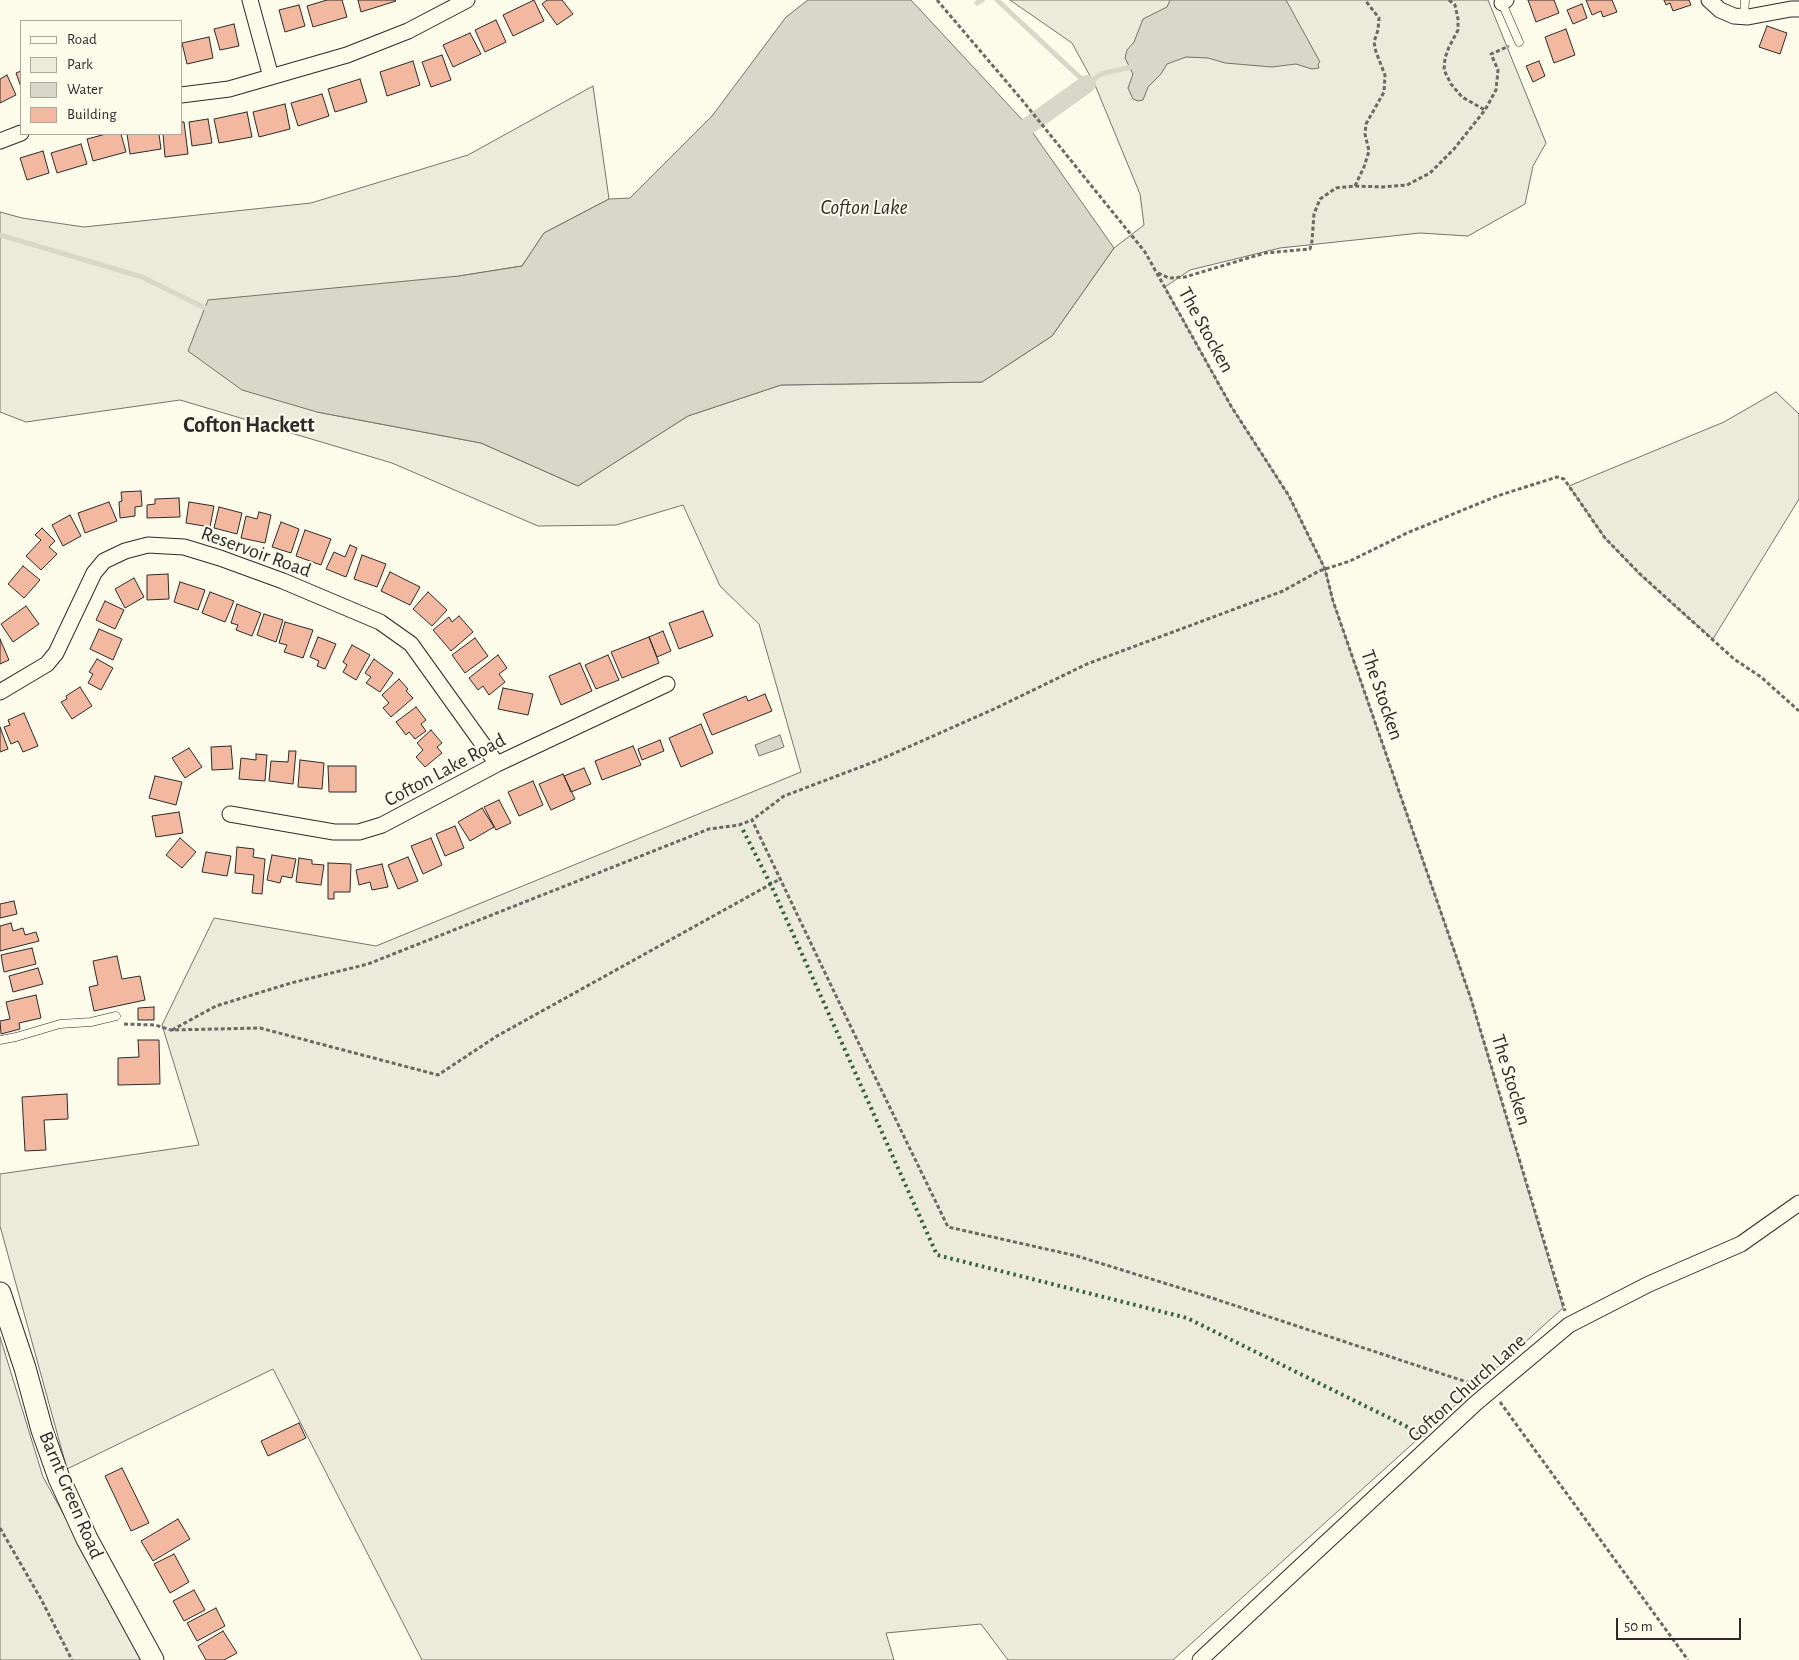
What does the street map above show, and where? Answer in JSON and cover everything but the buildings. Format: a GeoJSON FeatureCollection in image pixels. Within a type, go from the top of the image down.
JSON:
{"type":"FeatureCollection","features":[{"type":"Feature","properties":{"kind":"main road","name":"Barnt Green Road"},"geometry":{"type":"LineString","coordinates":[[0,1293],[25,1368],[42,1430],[59,1478],[87,1539],[153,1660]]}},
{"type":"Feature","properties":{"kind":"street"},"geometry":{"type":"LineString","coordinates":[[250,0],[271,77]]}},
{"type":"Feature","properties":{"kind":"street"},"geometry":{"type":"LineString","coordinates":[[182,95],[229,89],[347,56],[408,30],[468,0]]}},
{"type":"Feature","properties":{"kind":"street"},"geometry":{"type":"LineString","coordinates":[[1709,0],[1720,10],[1734,16],[1744,17],[1799,9]]}},
{"type":"Feature","properties":{"kind":"street"},"geometry":{"type":"LineString","coordinates":[[0,141],[20,133]]}},
{"type":"Feature","properties":{"kind":"street","name":"Reservoir Road"},"geometry":{"type":"LineString","coordinates":[[0,692],[48,664],[56,653],[94,573],[104,561],[125,550],[148,545],[184,547],[220,558],[283,582],[380,622],[411,644],[498,764]]}},
{"type":"Feature","properties":{"kind":"street","name":"Cofton Lake Road"},"geometry":{"type":"LineString","coordinates":[[230,814],[334,832],[359,832],[382,825],[498,764],[667,684]]}},
{"type":"Feature","properties":{"kind":"street","name":"Cofton Church Lane"},"geometry":{"type":"LineString","coordinates":[[1200,1660],[1492,1390],[1569,1325],[1649,1284],[1740,1244],[1799,1203]]}},
{"type":"Feature","properties":{"kind":"lane"},"geometry":{"type":"LineString","coordinates":[[1744,17],[1745,0]]}},
{"type":"Feature","properties":{"kind":"lane"},"geometry":{"type":"LineString","coordinates":[[1504,1],[1519,42]]}},
{"type":"Feature","properties":{"kind":"lane"},"geometry":{"type":"LineString","coordinates":[[0,1040],[60,1024],[91,1022],[116,1016]]}},
{"type":"Feature","properties":{"kind":"path","name":"The Stocken"},"geometry":{"type":"LineString","coordinates":[[937,0],[1049,132],[1145,252],[1230,406],[1290,496],[1325,569],[1336,611],[1471,999],[1569,1325]]}},
{"type":"Feature","properties":{"kind":"path"},"geometry":{"type":"LineString","coordinates":[[1355,186],[1369,151],[1365,134],[1366,124],[1384,92],[1385,75],[1374,42],[1379,18],[1365,0]]}},
{"type":"Feature","properties":{"kind":"path"},"geometry":{"type":"LineString","coordinates":[[1450,0],[1455,6],[1458,30],[1448,47],[1444,70],[1451,84],[1462,97],[1485,110]]}},
{"type":"Feature","properties":{"kind":"path"},"geometry":{"type":"LineString","coordinates":[[1157,272],[1169,278],[1185,277],[1265,253],[1310,249],[1314,214],[1320,199],[1336,188],[1407,185],[1430,173],[1454,149],[1485,110],[1496,90],[1498,70],[1491,54],[1519,42]]}},
{"type":"Feature","properties":{"kind":"path"},"geometry":{"type":"LineString","coordinates":[[171,1030],[216,1006],[291,983],[368,964],[709,830],[739,825],[752,820],[784,796],[879,760],[994,709],[1087,664],[1283,591],[1325,569],[1350,561],[1496,496],[1557,477],[1564,479],[1605,538],[1640,574],[1734,658],[1760,677],[1799,711]]}},
{"type":"Feature","properties":{"kind":"path"},"geometry":{"type":"LineString","coordinates":[[752,820],[948,1227],[1077,1256],[1206,1296],[1492,1390],[1688,1660]]}},
{"type":"Feature","properties":{"kind":"path"},"geometry":{"type":"LineString","coordinates":[[91,1022],[156,1025],[171,1030],[260,1028],[438,1075],[497,1036],[780,879]]}},
{"type":"Feature","properties":{"kind":"path"},"geometry":{"type":"LineString","coordinates":[[0,1528],[41,1599],[72,1660]]}},
{"type":"Feature","properties":{"kind":"green space"},"geometry":{"type":"Polygon","coordinates":[[[1010,0],[1488,0],[1546,143],[1533,166],[1525,204],[1468,236],[1420,233],[1280,248],[1190,270],[1165,287],[1231,406],[1289,496],[1325,569],[1333,601],[1471,999],[1563,1308],[1173,1660],[1008,1660],[981,1624],[886,1633],[894,1660],[422,1660],[273,1369],[67,1469],[0,1226],[0,1174],[199,1145],[162,1025],[214,918],[376,946],[801,772],[759,624],[720,586],[683,505],[616,525],[538,526],[392,463],[180,400],[26,422],[0,412],[0,212],[22,218],[84,227],[311,203],[468,155],[593,86],[609,199],[544,233],[522,266],[459,276],[317,412],[481,443],[578,486],[688,416],[781,385],[982,382],[1052,336],[1114,248],[1144,225],[1140,194],[1095,85],[1072,43],[1010,0]]]}},
{"type":"Feature","properties":{"kind":"green space"},"geometry":{"type":"Polygon","coordinates":[[[1776,392],[1799,414],[1799,499],[1713,639],[1639,574],[1605,538],[1569,486],[1724,422],[1776,392]]]}},
{"type":"Feature","properties":{"kind":"green space"},"geometry":{"type":"Polygon","coordinates":[[[0,1337],[43,1477],[144,1660],[0,1660],[0,1337]]]}},
{"type":"Feature","properties":{"kind":"water","name":"Cofton Lake"},"geometry":{"type":"Polygon","coordinates":[[[808,0],[911,0],[1028,126],[1114,248],[1052,336],[982,382],[781,385],[688,416],[578,486],[481,443],[317,412],[242,390],[188,351],[208,300],[459,276],[522,266],[544,233],[609,199],[630,198],[712,116],[786,17],[808,0]]]}},
{"type":"Feature","properties":{"kind":"water"},"geometry":{"type":"Polygon","coordinates":[[[1170,0],[1286,0],[1320,62],[1318,64],[1319,68],[1312,69],[1296,64],[1272,67],[1225,63],[1208,58],[1186,57],[1167,64],[1161,74],[1148,87],[1143,100],[1133,99],[1128,88],[1133,74],[1125,58],[1127,50],[1134,42],[1143,19],[1167,7],[1170,0]]]}},
{"type":"Feature","properties":{"kind":"water"},"geometry":{"type":"Polygon","coordinates":[[[780,735],[784,747],[759,756],[755,745],[780,735]]]}},
{"type":"Feature","properties":{"kind":"waterway"},"geometry":{"type":"LineString","coordinates":[[977,3],[982,0]]}},
{"type":"Feature","properties":{"kind":"waterway"},"geometry":{"type":"LineString","coordinates":[[997,0],[1087,84],[1101,74],[1131,67]]}},
{"type":"Feature","properties":{"kind":"waterway"},"geometry":{"type":"LineString","coordinates":[[1028,126],[1087,84]]}},
{"type":"Feature","properties":{"kind":"waterway"},"geometry":{"type":"LineString","coordinates":[[0,235],[142,277],[205,308]]}},
{"type":"Feature","properties":{"kind":"hedge"},"geometry":{"type":"LineString","coordinates":[[743,830],[771,885],[937,1255],[1187,1318],[1428,1437]]}},
{"type":"Feature","properties":{"kind":"district","name":"Cofton Hackett"},"geometry":{"type":"Point","coordinates":[249,425]}}]}
